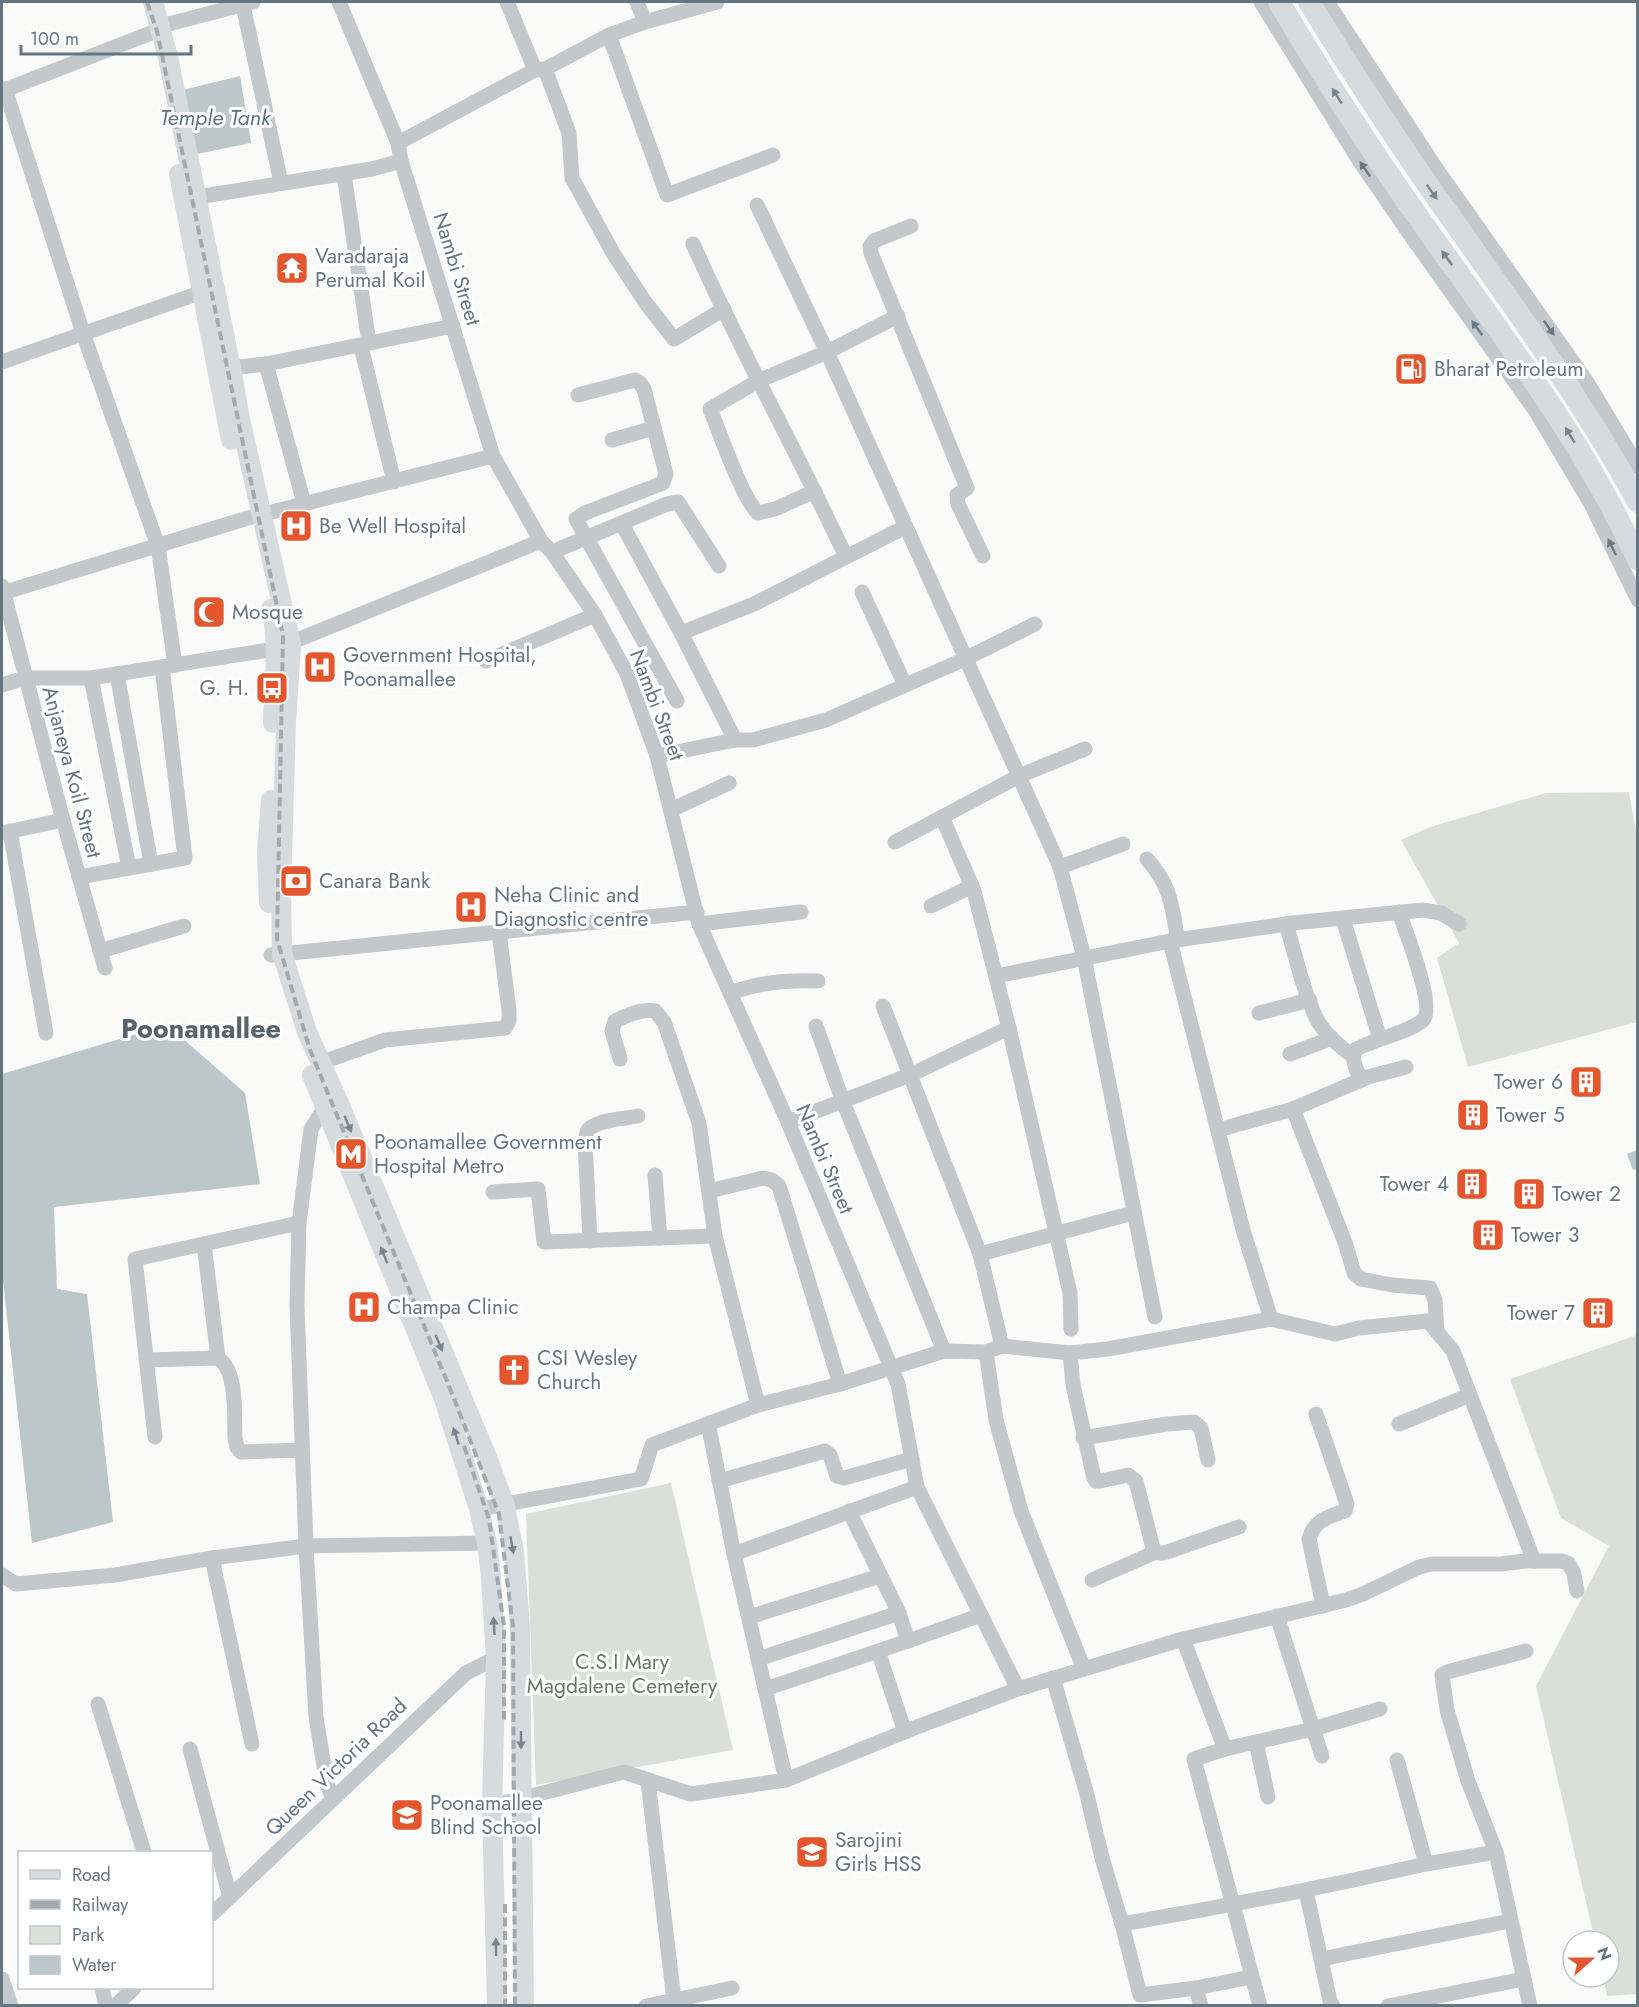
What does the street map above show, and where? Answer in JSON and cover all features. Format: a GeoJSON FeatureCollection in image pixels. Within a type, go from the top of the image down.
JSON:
{"type":"FeatureCollection","features":[{"type":"Feature","properties":{"kind":"highway"},"geometry":{"type":"LineString","coordinates":[[1279,2],[1344,107],[1403,195],[1556,411],[1601,489],[1638,560]]}},
{"type":"Feature","properties":{"kind":"highway"},"geometry":{"type":"LineString","coordinates":[[1309,2],[1364,91],[1428,186],[1569,386],[1638,502]]}},
{"type":"Feature","properties":{"kind":"main road"},"geometry":{"type":"LineString","coordinates":[[140,2],[156,30],[197,197],[207,290],[231,368],[255,517]]}},
{"type":"Feature","properties":{"kind":"main road"},"geometry":{"type":"LineString","coordinates":[[153,2],[156,30],[207,290],[283,647],[286,722],[277,954],[292,1028],[332,1104],[487,1457],[505,1506],[514,1552],[520,1626],[524,2006]]}},
{"type":"Feature","properties":{"kind":"main road"},"geometry":{"type":"LineString","coordinates":[[277,954],[320,1063],[332,1104],[444,1399],[479,1509],[487,1543],[496,1658],[492,1806],[497,2006]]}},
{"type":"Feature","properties":{"kind":"street","name":"Nambi Street"},"geometry":{"type":"LineString","coordinates":[[339,2],[398,143],[401,161],[493,456],[546,547],[595,615],[627,674],[657,756],[698,918],[788,1122],[898,1384],[918,1487],[1018,1689]]}},
{"type":"Feature","properties":{"kind":"street"},"geometry":{"type":"LineString","coordinates":[[507,2],[569,133],[572,178],[613,253],[645,302],[674,339],[724,309]]}},
{"type":"Feature","properties":{"kind":"street"},"geometry":{"type":"LineString","coordinates":[[637,2],[645,22]]}},
{"type":"Feature","properties":{"kind":"street"},"geometry":{"type":"LineString","coordinates":[[398,143],[609,35],[645,22],[717,2]]}},
{"type":"Feature","properties":{"kind":"street"},"geometry":{"type":"LineString","coordinates":[[1261,2],[1359,160],[1535,410],[1591,504],[1638,600]]}},
{"type":"Feature","properties":{"kind":"street"},"geometry":{"type":"LineString","coordinates":[[1328,2],[1438,171],[1587,382],[1638,467]]}},
{"type":"Feature","properties":{"kind":"street"},"geometry":{"type":"LineString","coordinates":[[79,877],[184,858],[158,546],[83,333],[3,90],[156,30],[248,3],[280,183]]}},
{"type":"Feature","properties":{"kind":"street"},"geometry":{"type":"LineString","coordinates":[[609,35],[667,195],[773,155]]}},
{"type":"Feature","properties":{"kind":"street"},"geometry":{"type":"LineString","coordinates":[[197,197],[344,174],[401,161]]}},
{"type":"Feature","properties":{"kind":"street"},"geometry":{"type":"LineString","coordinates":[[344,174],[365,344],[394,483]]}},
{"type":"Feature","properties":{"kind":"street"},"geometry":{"type":"LineString","coordinates":[[757,205],[827,352],[1060,867],[1083,957],[1155,1317]]}},
{"type":"Feature","properties":{"kind":"street"},"geometry":{"type":"LineString","coordinates":[[911,226],[874,241],[870,247],[871,253],[967,488],[957,495],[958,504],[983,556]]}},
{"type":"Feature","properties":{"kind":"street"},"geometry":{"type":"LineString","coordinates":[[693,244],[846,557]]}},
{"type":"Feature","properties":{"kind":"street"},"geometry":{"type":"LineString","coordinates":[[2,362],[207,290]]}},
{"type":"Feature","properties":{"kind":"street"},"geometry":{"type":"LineString","coordinates":[[815,491],[758,513],[752,508],[710,409],[758,381],[827,352],[898,316]]}},
{"type":"Feature","properties":{"kind":"street"},"geometry":{"type":"LineString","coordinates":[[231,368],[266,364],[453,326]]}},
{"type":"Feature","properties":{"kind":"street"},"geometry":{"type":"LineString","coordinates":[[266,364],[304,503]]}},
{"type":"Feature","properties":{"kind":"street"},"geometry":{"type":"LineString","coordinates":[[578,395],[638,381],[644,389],[666,474],[663,483],[577,516],[576,519],[585,539],[677,701]]}},
{"type":"Feature","properties":{"kind":"street"},"geometry":{"type":"LineString","coordinates":[[612,440],[654,428]]}},
{"type":"Feature","properties":{"kind":"street"},"geometry":{"type":"LineString","coordinates":[[2,591],[304,503],[394,483],[493,456]]}},
{"type":"Feature","properties":{"kind":"street"},"geometry":{"type":"LineString","coordinates":[[2,685],[25,678],[91,678],[283,647],[546,547],[585,539],[668,504],[678,502],[719,566]]}},
{"type":"Feature","properties":{"kind":"street"},"geometry":{"type":"LineString","coordinates":[[622,524],[735,740]]}},
{"type":"Feature","properties":{"kind":"street"},"geometry":{"type":"LineString","coordinates":[[681,633],[754,604],[905,527]]}},
{"type":"Feature","properties":{"kind":"street","name":"Anjaneya Koil Street"},"geometry":{"type":"LineString","coordinates":[[2,591],[105,968]]}},
{"type":"Feature","properties":{"kind":"street"},"geometry":{"type":"LineString","coordinates":[[862,592],[905,685]]}},
{"type":"Feature","properties":{"kind":"street"},"geometry":{"type":"LineString","coordinates":[[486,661],[595,615]]}},
{"type":"Feature","properties":{"kind":"street"},"geometry":{"type":"LineString","coordinates":[[657,756],[735,740],[753,740],[825,720],[965,659],[1035,624]]}},
{"type":"Feature","properties":{"kind":"street"},"geometry":{"type":"LineString","coordinates":[[117,674],[151,864]]}},
{"type":"Feature","properties":{"kind":"street"},"geometry":{"type":"LineString","coordinates":[[91,678],[129,868]]}},
{"type":"Feature","properties":{"kind":"street"},"geometry":{"type":"LineString","coordinates":[[895,842],[1019,776],[1085,748]]}},
{"type":"Feature","properties":{"kind":"street"},"geometry":{"type":"LineString","coordinates":[[671,810],[729,783]]}},
{"type":"Feature","properties":{"kind":"street"},"geometry":{"type":"LineString","coordinates":[[942,817],[972,886],[996,976],[1070,1293],[1071,1329]]}},
{"type":"Feature","properties":{"kind":"street"},"geometry":{"type":"LineString","coordinates":[[46,1033],[6,832],[63,820]]}},
{"type":"Feature","properties":{"kind":"street"},"geometry":{"type":"LineString","coordinates":[[1060,867],[1123,844]]}},
{"type":"Feature","properties":{"kind":"street"},"geometry":{"type":"LineString","coordinates":[[1147,859],[1169,891],[1174,941],[1218,1130],[1243,1230],[1271,1319]]}},
{"type":"Feature","properties":{"kind":"street"},"geometry":{"type":"LineString","coordinates":[[931,906],[972,886]]}},
{"type":"Feature","properties":{"kind":"street"},"geometry":{"type":"LineString","coordinates":[[996,976],[1083,957],[1286,924],[1423,910],[1441,913],[1459,924]]}},
{"type":"Feature","properties":{"kind":"street"},"geometry":{"type":"LineString","coordinates":[[277,954],[499,932],[801,912]]}},
{"type":"Feature","properties":{"kind":"street"},"geometry":{"type":"LineString","coordinates":[[1353,1056],[1355,1050],[1361,1046],[1415,1025],[1426,1017],[1428,1011],[1426,994],[1399,912]]}},
{"type":"Feature","properties":{"kind":"street"},"geometry":{"type":"LineString","coordinates":[[1343,919],[1380,1039]]}},
{"type":"Feature","properties":{"kind":"street"},"geometry":{"type":"LineString","coordinates":[[1286,924],[1319,1023],[1353,1056],[1361,1080]]}},
{"type":"Feature","properties":{"kind":"street"},"geometry":{"type":"LineString","coordinates":[[100,951],[184,926]]}},
{"type":"Feature","properties":{"kind":"street"},"geometry":{"type":"LineString","coordinates":[[320,1063],[385,1041],[505,1028],[509,1022],[509,1010],[499,932]]}},
{"type":"Feature","properties":{"kind":"street"},"geometry":{"type":"LineString","coordinates":[[730,993],[752,985],[778,980],[818,981]]}},
{"type":"Feature","properties":{"kind":"street"},"geometry":{"type":"LineString","coordinates":[[1259,1013],[1310,1000]]}},
{"type":"Feature","properties":{"kind":"street"},"geometry":{"type":"LineString","coordinates":[[883,1006],[980,1254],[1002,1346]]}},
{"type":"Feature","properties":{"kind":"street"},"geometry":{"type":"LineString","coordinates":[[620,1059],[612,1031],[615,1021],[630,1014],[646,1010],[655,1011],[664,1022],[699,1123],[715,1236],[758,1405]]}},
{"type":"Feature","properties":{"kind":"street"},"geometry":{"type":"LineString","coordinates":[[816,1026],[842,1100],[944,1351]]}},
{"type":"Feature","properties":{"kind":"street"},"geometry":{"type":"LineString","coordinates":[[788,1122],[910,1075],[1009,1028]]}},
{"type":"Feature","properties":{"kind":"street"},"geometry":{"type":"LineString","coordinates":[[1290,1054],[1332,1038]]}},
{"type":"Feature","properties":{"kind":"street"},"geometry":{"type":"LineString","coordinates":[[1218,1130],[1293,1109],[1361,1080],[1406,1067]]}},
{"type":"Feature","properties":{"kind":"street"},"geometry":{"type":"LineString","coordinates":[[332,1104],[311,1130],[299,1223],[297,1305],[306,1546],[316,1717],[327,1784],[333,1799]]}},
{"type":"Feature","properties":{"kind":"street"},"geometry":{"type":"LineString","coordinates":[[1293,1109],[1346,1245],[1354,1273],[1361,1279],[1392,1286],[1430,1288],[1436,1300],[1437,1332]]}},
{"type":"Feature","properties":{"kind":"street"},"geometry":{"type":"LineString","coordinates":[[590,1241],[586,1134],[591,1128],[607,1122],[638,1116]]}},
{"type":"Feature","properties":{"kind":"street"},"geometry":{"type":"LineString","coordinates":[[655,1175],[660,1238]]}},
{"type":"Feature","properties":{"kind":"street"},"geometry":{"type":"LineString","coordinates":[[709,1191],[764,1178],[772,1180],[779,1186],[840,1384]]}},
{"type":"Feature","properties":{"kind":"street"},"geometry":{"type":"LineString","coordinates":[[493,1192],[538,1189],[544,1242],[715,1236]]}},
{"type":"Feature","properties":{"kind":"street"},"geometry":{"type":"LineString","coordinates":[[980,1254],[1133,1213]]}},
{"type":"Feature","properties":{"kind":"street"},"geometry":{"type":"LineString","coordinates":[[155,1437],[135,1259],[299,1223]]}},
{"type":"Feature","properties":{"kind":"street"},"geometry":{"type":"LineString","coordinates":[[204,1244],[218,1358]]}},
{"type":"Feature","properties":{"kind":"street"},"geometry":{"type":"LineString","coordinates":[[479,1509],[641,1479],[652,1445],[758,1405],[840,1384],[944,1351],[986,1352],[1002,1346],[1070,1353],[1108,1349],[1271,1319],[1335,1334],[1359,1328],[1428,1321],[1453,1352],[1534,1561]]}},
{"type":"Feature","properties":{"kind":"street"},"geometry":{"type":"LineString","coordinates":[[986,1352],[996,1420],[1021,1511],[1084,1669]]}},
{"type":"Feature","properties":{"kind":"street"},"geometry":{"type":"LineString","coordinates":[[1070,1353],[1073,1385],[1083,1438],[1094,1478],[1096,1481],[1128,1475],[1136,1481],[1153,1548],[1156,1552],[1162,1554],[1239,1527]]}},
{"type":"Feature","properties":{"kind":"street"},"geometry":{"type":"LineString","coordinates":[[146,1360],[218,1358],[225,1362],[232,1382],[235,1438],[241,1452],[302,1450]]}},
{"type":"Feature","properties":{"kind":"street"},"geometry":{"type":"LineString","coordinates":[[1399,1424],[1470,1395]]}},
{"type":"Feature","properties":{"kind":"street"},"geometry":{"type":"LineString","coordinates":[[1316,1414],[1347,1504],[1345,1511],[1320,1521],[1312,1529],[1309,1539],[1323,1606]]}},
{"type":"Feature","properties":{"kind":"street"},"geometry":{"type":"LineString","coordinates":[[1083,1438],[1167,1424],[1194,1422],[1201,1428],[1208,1460]]}},
{"type":"Feature","properties":{"kind":"street"},"geometry":{"type":"LineString","coordinates":[[708,1423],[734,1554],[786,1780]]}},
{"type":"Feature","properties":{"kind":"street"},"geometry":{"type":"LineString","coordinates":[[720,1481],[821,1451],[828,1452],[837,1476],[844,1478],[912,1459]]}},
{"type":"Feature","properties":{"kind":"street"},"geometry":{"type":"LineString","coordinates":[[734,1554],[918,1487]]}},
{"type":"Feature","properties":{"kind":"street"},"geometry":{"type":"LineString","coordinates":[[849,1511],[899,1613],[908,1641]]}},
{"type":"Feature","properties":{"kind":"street"},"geometry":{"type":"LineString","coordinates":[[2,1575],[16,1584],[115,1575],[212,1558],[306,1546],[487,1543]]}},
{"type":"Feature","properties":{"kind":"street"},"geometry":{"type":"LineString","coordinates":[[1092,1580],[1156,1552]]}},
{"type":"Feature","properties":{"kind":"street"},"geometry":{"type":"LineString","coordinates":[[212,1558],[252,1744]]}},
{"type":"Feature","properties":{"kind":"street"},"geometry":{"type":"LineString","coordinates":[[492,1806],[624,1772],[691,1794],[786,1780],[1018,1689],[1183,1639],[1323,1606],[1363,1594],[1419,1567],[1432,1564],[1562,1561],[1569,1564],[1574,1574],[1577,1591]]}},
{"type":"Feature","properties":{"kind":"street"},"geometry":{"type":"LineString","coordinates":[[749,1617],[880,1576]]}},
{"type":"Feature","properties":{"kind":"street"},"geometry":{"type":"LineString","coordinates":[[758,1659],[899,1613]]}},
{"type":"Feature","properties":{"kind":"street"},"geometry":{"type":"LineString","coordinates":[[765,1689],[981,1615]]}},
{"type":"Feature","properties":{"kind":"street"},"geometry":{"type":"LineString","coordinates":[[1276,1616],[1322,1756]]}},
{"type":"Feature","properties":{"kind":"street"},"geometry":{"type":"LineString","coordinates":[[1183,1639],[1225,1749]]}},
{"type":"Feature","properties":{"kind":"street"},"geometry":{"type":"LineString","coordinates":[[878,1651],[904,1732]]}},
{"type":"Feature","properties":{"kind":"street"},"geometry":{"type":"LineString","coordinates":[[1526,1652],[1447,1672],[1441,1677],[1447,1710],[1468,1781],[1496,1852],[1530,2006]]}},
{"type":"Feature","properties":{"kind":"street","name":"Queen Victoria Road"},"geometry":{"type":"LineString","coordinates":[[213,1913],[466,1673],[496,1658]]}},
{"type":"Feature","properties":{"kind":"street"},"geometry":{"type":"LineString","coordinates":[[1053,1678],[1122,1924],[1140,2000],[1251,1977]]}},
{"type":"Feature","properties":{"kind":"street"},"geometry":{"type":"LineString","coordinates":[[98,1704],[144,1851]]}},
{"type":"Feature","properties":{"kind":"street"},"geometry":{"type":"LineString","coordinates":[[1260,2006],[1194,1759],[1225,1749],[1313,1729],[1380,1709]]}},
{"type":"Feature","properties":{"kind":"street"},"geometry":{"type":"LineString","coordinates":[[1256,1742],[1268,1797]]}},
{"type":"Feature","properties":{"kind":"street"},"geometry":{"type":"LineString","coordinates":[[190,1749],[230,1897]]}},
{"type":"Feature","properties":{"kind":"street"},"geometry":{"type":"LineString","coordinates":[[1397,1760],[1426,1864]]}},
{"type":"Feature","properties":{"kind":"street"},"geometry":{"type":"LineString","coordinates":[[648,1781],[674,2000]]}},
{"type":"Feature","properties":{"kind":"street"},"geometry":{"type":"LineString","coordinates":[[1122,1924],[1306,1891],[1426,1864],[1496,1852]]}},
{"type":"Feature","properties":{"kind":"street"},"geometry":{"type":"LineString","coordinates":[[1306,1891],[1333,2006]]}},
{"type":"Feature","properties":{"kind":"street"},"geometry":{"type":"LineString","coordinates":[[1321,1959],[1510,1921]]}},
{"type":"Feature","properties":{"kind":"street"},"geometry":{"type":"LineString","coordinates":[[1388,2006],[1524,1978]]}},
{"type":"Feature","properties":{"kind":"street"},"geometry":{"type":"LineString","coordinates":[[2,1979],[11,2006]]}},
{"type":"Feature","properties":{"kind":"street"},"geometry":{"type":"LineString","coordinates":[[646,2006],[732,1988]]}},
{"type":"Feature","properties":{"kind":"street"},"geometry":{"type":"LineString","coordinates":[[1196,1988],[1201,2006]]}},
{"type":"Feature","properties":{"kind":"street"},"geometry":{"type":"LineString","coordinates":[[102,1989],[106,2006]]}},
{"type":"Feature","properties":{"kind":"street"},"geometry":{"type":"LineString","coordinates":[[116,2006],[133,1989]]}},
{"type":"Feature","properties":{"kind":"green space"},"geometry":{"type":"Polygon","coordinates":[[[1629,792],[1638,842],[1637,1022],[1468,1067],[1437,958],[1459,943],[1401,840],[1430,827],[1546,793],[1629,792]]]}},
{"type":"Feature","properties":{"kind":"green space"},"geometry":{"type":"Polygon","coordinates":[[[1637,1335],[1638,1994],[1607,1996],[1606,1989],[1621,1989],[1621,1929],[1592,1929],[1536,1686],[1609,1546],[1561,1518],[1510,1379],[1637,1335]]]}},
{"type":"Feature","properties":{"kind":"green space","name":"C.S.I Mary Magdalene Cemetery"},"geometry":{"type":"Polygon","coordinates":[[[671,1483],[733,1750],[536,1785],[526,1514],[671,1483]]]}},
{"type":"Feature","properties":{"kind":"water","name":"Temple Tank"},"geometry":{"type":"Polygon","coordinates":[[[240,76],[251,143],[192,155],[179,91],[240,76]]]}},
{"type":"Feature","properties":{"kind":"water"},"geometry":{"type":"Polygon","coordinates":[[[167,1025],[245,1093],[260,1184],[54,1207],[57,1289],[87,1294],[113,1522],[32,1543],[2,1272],[2,1074],[167,1025]]]}},
{"type":"Feature","properties":{"kind":"water"},"geometry":{"type":"Polygon","coordinates":[[[1637,1150],[1637,1169],[1633,1170],[1627,1154],[1637,1150]]]}},
{"type":"Feature","properties":{"kind":"railway"},"geometry":{"type":"LineString","coordinates":[[147,2],[157,31],[283,635],[277,939],[310,1050],[449,1386],[499,1514],[513,1627],[515,2006]]}},
{"type":"Feature","properties":{"kind":"railway"},"geometry":{"type":"LineString","coordinates":[[464,1446],[489,1519],[504,1626],[504,1721]]}},
{"type":"Feature","properties":{"kind":"railway"},"geometry":{"type":"LineString","coordinates":[[505,1904],[505,2006]]}},
{"type":"Feature","properties":{"kind":"place","name":"Varadaraja Perumal Koil"},"geometry":{"type":"Point","coordinates":[292,268]}},
{"type":"Feature","properties":{"kind":"place","name":"Bharat Petroleum"},"geometry":{"type":"Point","coordinates":[1411,369]}},
{"type":"Feature","properties":{"kind":"place","name":"Be Well Hospital"},"geometry":{"type":"Point","coordinates":[296,526]}},
{"type":"Feature","properties":{"kind":"place","name":"Mosque"},"geometry":{"type":"Point","coordinates":[209,612]}},
{"type":"Feature","properties":{"kind":"place","name":"Government Hospital, Poonamallee"},"geometry":{"type":"Point","coordinates":[320,667]}},
{"type":"Feature","properties":{"kind":"place","name":"G. H."},"geometry":{"type":"Point","coordinates":[272,688]}},
{"type":"Feature","properties":{"kind":"place","name":"Canara Bank"},"geometry":{"type":"Point","coordinates":[296,881]}},
{"type":"Feature","properties":{"kind":"place","name":"Neha Clinic and Diagnostic centre"},"geometry":{"type":"Point","coordinates":[471,907]}},
{"type":"Feature","properties":{"kind":"place","name":"Tower 6"},"geometry":{"type":"Point","coordinates":[1586,1082]}},
{"type":"Feature","properties":{"kind":"place","name":"Tower 5"},"geometry":{"type":"Point","coordinates":[1473,1115]}},
{"type":"Feature","properties":{"kind":"place","name":"Poonamallee Government Hospital Metro"},"geometry":{"type":"Point","coordinates":[351,1154]}},
{"type":"Feature","properties":{"kind":"place","name":"Tower 4"},"geometry":{"type":"Point","coordinates":[1472,1184]}},
{"type":"Feature","properties":{"kind":"place","name":"Tower 2"},"geometry":{"type":"Point","coordinates":[1529,1194]}},
{"type":"Feature","properties":{"kind":"place","name":"Tower 3"},"geometry":{"type":"Point","coordinates":[1488,1235]}},
{"type":"Feature","properties":{"kind":"place","name":"Champa Clinic"},"geometry":{"type":"Point","coordinates":[364,1307]}},
{"type":"Feature","properties":{"kind":"place","name":"Tower 7"},"geometry":{"type":"Point","coordinates":[1598,1313]}},
{"type":"Feature","properties":{"kind":"place","name":"CSI Wesley Church"},"geometry":{"type":"Point","coordinates":[514,1370]}},
{"type":"Feature","properties":{"kind":"place","name":"Poonamallee Blind School"},"geometry":{"type":"Point","coordinates":[407,1815]}},
{"type":"Feature","properties":{"kind":"place","name":"Sarojini Girls HSS"},"geometry":{"type":"Point","coordinates":[812,1852]}},
{"type":"Feature","properties":{"kind":"district","name":"Poonamallee"},"geometry":{"type":"Point","coordinates":[201,1029]}}]}
